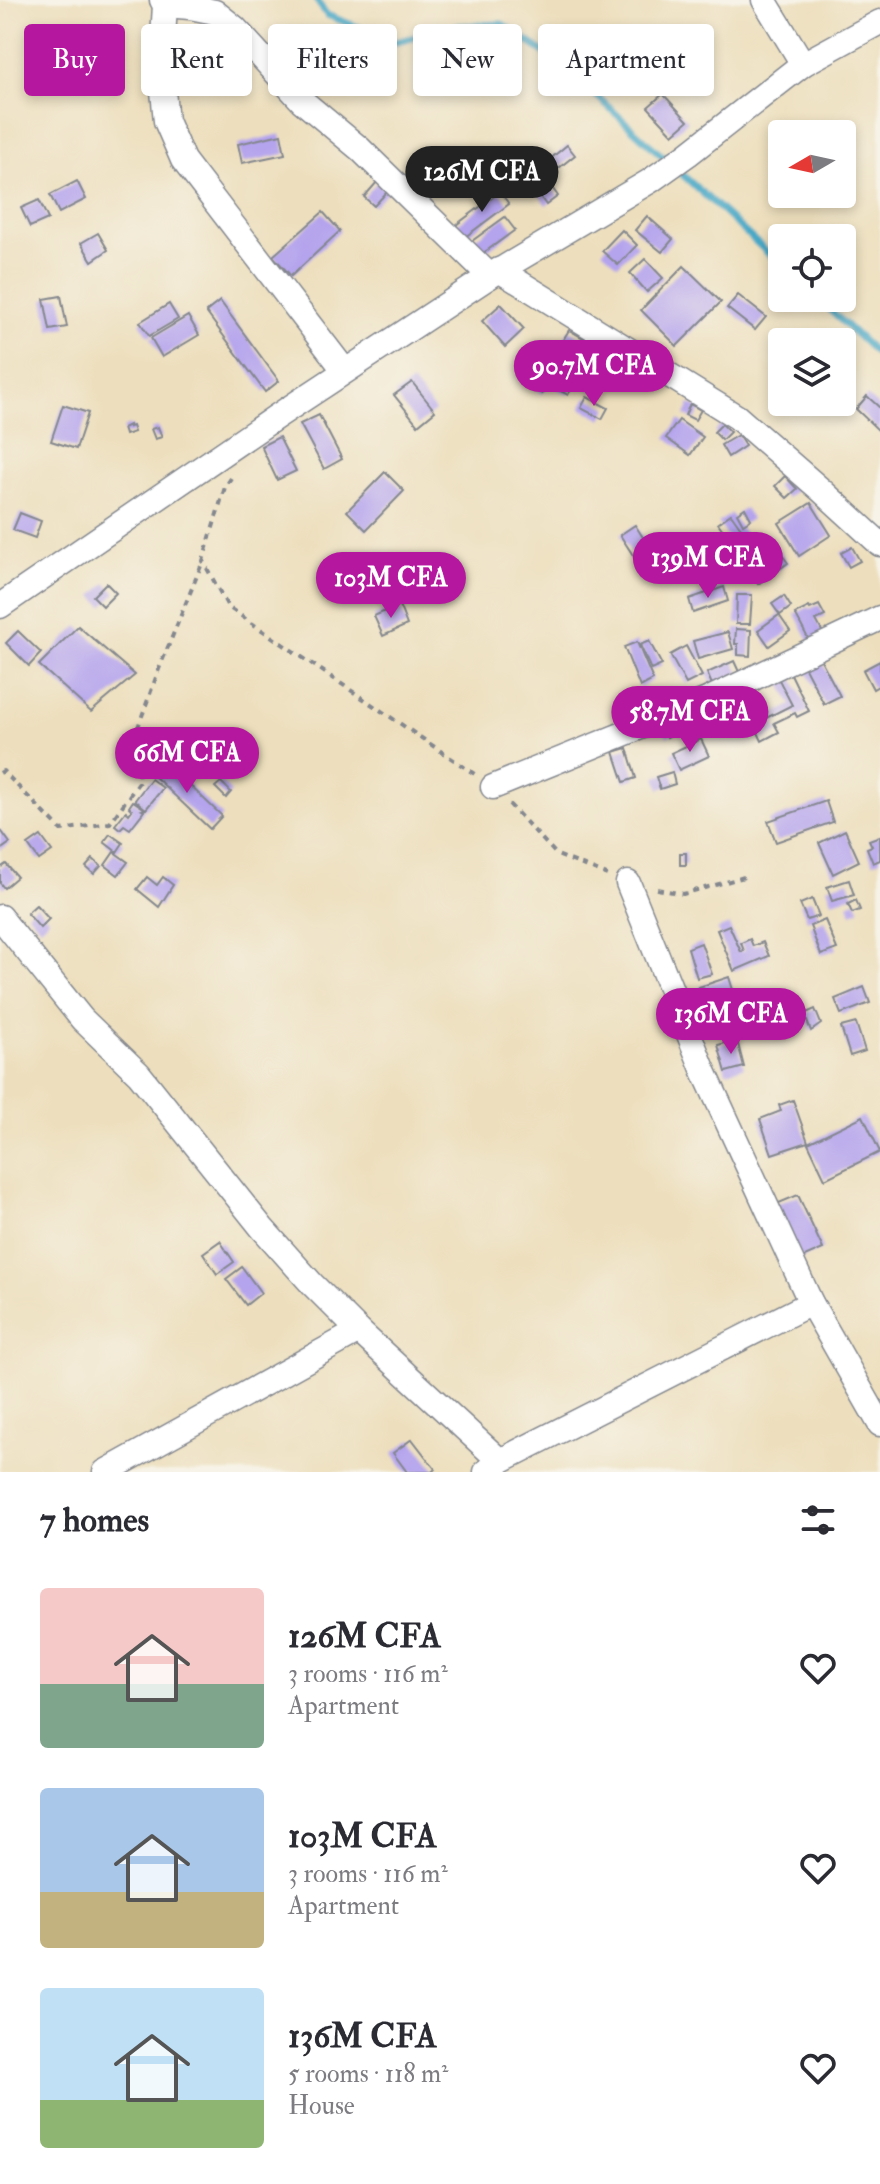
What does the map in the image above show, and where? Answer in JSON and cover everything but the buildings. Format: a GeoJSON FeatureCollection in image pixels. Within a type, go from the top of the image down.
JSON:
{"type":"FeatureCollection","features":[{"type":"Feature","properties":{"kind":"street"},"geometry":{"type":"LineString","coordinates":[[764,0],[803,64]]}},
{"type":"Feature","properties":{"kind":"street"},"geometry":{"type":"LineString","coordinates":[[345,371],[183,160],[166,121],[161,71],[164,3],[215,12],[235,28],[301,100],[360,149],[494,273],[737,417],[880,544]]}},
{"type":"Feature","properties":{"kind":"street"},"geometry":{"type":"LineString","coordinates":[[0,606],[494,273],[650,181],[803,64],[880,22]]}},
{"type":"Feature","properties":{"kind":"street"},"geometry":{"type":"LineString","coordinates":[[493,787],[707,700],[880,618]]}},
{"type":"Feature","properties":{"kind":"street"},"geometry":{"type":"LineString","coordinates":[[628,883],[703,1069],[811,1303],[880,1424]]}},
{"type":"Feature","properties":{"kind":"street"},"geometry":{"type":"LineString","coordinates":[[0,917],[82,1019],[139,1074],[262,1228],[312,1284],[493,1466],[811,1303]]}},
{"type":"Feature","properties":{"kind":"street"},"geometry":{"type":"LineString","coordinates":[[105,1472],[359,1331]]}},
{"type":"Feature","properties":{"kind":"path"},"geometry":{"type":"LineString","coordinates":[[0,773],[3,771],[61,830],[110,823],[139,782],[137,730],[203,561],[225,487],[233,476]]}},
{"type":"Feature","properties":{"kind":"path"},"geometry":{"type":"LineString","coordinates":[[203,561],[228,607],[493,787],[557,855],[628,883],[683,894],[744,877]]}},
{"type":"Feature","properties":{"kind":"waterway"},"geometry":{"type":"LineString","coordinates":[[316,0],[327,15],[396,42],[460,26],[502,24],[564,66],[768,253]]}},
{"type":"Feature","properties":{"kind":"waterway"},"geometry":{"type":"LineString","coordinates":[[832,312],[880,357]]}}]}
